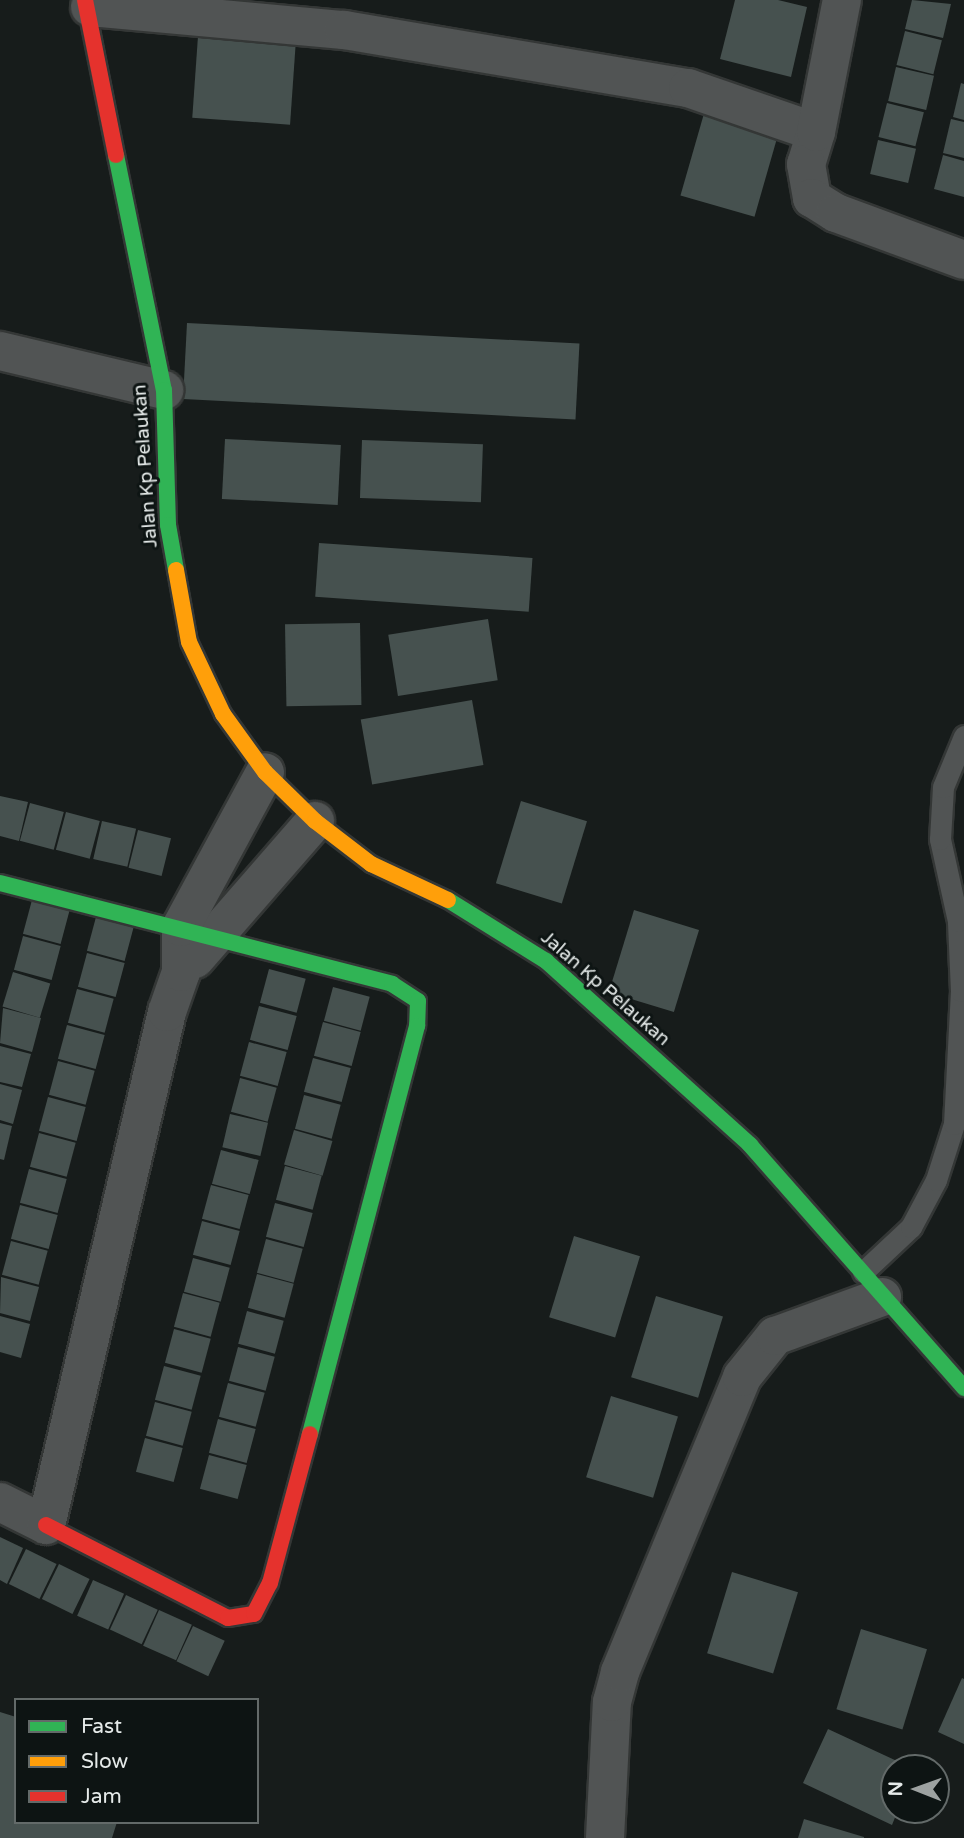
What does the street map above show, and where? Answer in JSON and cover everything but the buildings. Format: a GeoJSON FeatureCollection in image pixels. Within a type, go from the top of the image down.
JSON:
{"type":"FeatureCollection","features":[{"type":"Feature","properties":{"kind":"street"},"geometry":{"type":"LineString","coordinates":[[842,0],[816,131],[806,164],[812,198],[836,213],[964,260]]}},
{"type":"Feature","properties":{"kind":"street"},"geometry":{"type":"LineString","coordinates":[[88,4],[344,30],[688,88],[816,131]]}},
{"type":"Feature","properties":{"kind":"street","name":"Jalan Kp Pelaukan"},"geometry":{"type":"LineString","coordinates":[[88,4],[164,390],[168,524],[189,642],[223,714],[265,772],[315,821],[371,864],[464,907],[546,961],[750,1145],[964,1388]]}},
{"type":"Feature","properties":{"kind":"street"},"geometry":{"type":"LineString","coordinates":[[0,351],[164,390]]}},
{"type":"Feature","properties":{"kind":"street"},"geometry":{"type":"LineString","coordinates":[[46,1525],[167,1012],[181,972],[265,772]]}},
{"type":"Feature","properties":{"kind":"street"},"geometry":{"type":"LineString","coordinates":[[197,933],[315,821]]}},
{"type":"Feature","properties":{"kind":"street"},"geometry":{"type":"LineString","coordinates":[[0,883],[393,984],[418,1001],[416,1026],[270,1583],[254,1614],[228,1618],[0,1502]]}},
{"type":"Feature","properties":{"kind":"street"},"geometry":{"type":"LineString","coordinates":[[605,1838],[612,1702],[620,1672],[743,1377],[775,1336],[873,1284]]}},
{"type":"Feature","properties":{"kind":"lane"},"geometry":{"type":"LineString","coordinates":[[873,1284],[911,1227],[936,1180],[954,1124],[961,991],[958,921],[940,839],[943,788],[964,736]]}},
{"type":"Feature","properties":{"kind":"traffic: fast"},"geometry":{"type":"LineString","coordinates":[[116,155],[164,390],[168,525],[176,570]]}},
{"type":"Feature","properties":{"kind":"traffic: fast"},"geometry":{"type":"LineString","coordinates":[[0,883],[392,984],[418,1001],[417,1026],[310,1434]]}},
{"type":"Feature","properties":{"kind":"traffic: fast"},"geometry":{"type":"LineString","coordinates":[[448,900],[546,961],[750,1145],[964,1388]]}},
{"type":"Feature","properties":{"kind":"traffic: slow"},"geometry":{"type":"LineString","coordinates":[[176,570],[189,642],[223,714],[265,772],[315,821],[371,864],[448,900]]}},
{"type":"Feature","properties":{"kind":"traffic: jam"},"geometry":{"type":"LineString","coordinates":[[85,0],[116,155]]}},
{"type":"Feature","properties":{"kind":"traffic: jam"},"geometry":{"type":"LineString","coordinates":[[46,1525],[228,1618],[254,1614],[270,1583],[310,1434]]}}]}
